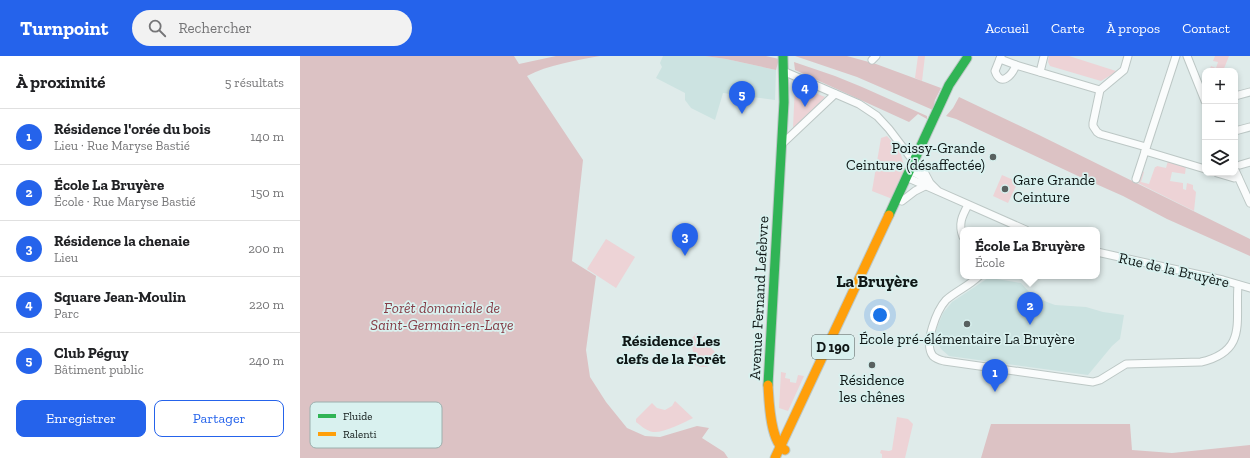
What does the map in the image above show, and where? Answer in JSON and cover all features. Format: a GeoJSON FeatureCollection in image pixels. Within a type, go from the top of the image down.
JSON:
{"type":"FeatureCollection","features":[{"type":"Feature","properties":{"kind":"main road","name":"Avenue Fernand Lefebvre"},"geometry":{"type":"LineString","coordinates":[[782,451],[777,440],[770,408],[768,377],[785,85],[783,56]]}},
{"type":"Feature","properties":{"kind":"main road","name":"Avenue Fernand Lefebvre"},"geometry":{"type":"LineString","coordinates":[[785,72],[789,56]]}},
{"type":"Feature","properties":{"kind":"main road","name":"D 190"},"geometry":{"type":"LineString","coordinates":[[917,163],[949,85],[968,57]]}},
{"type":"Feature","properties":{"kind":"main road","name":"D 190"},"geometry":{"type":"LineString","coordinates":[[782,451],[785,436],[911,175],[946,111],[968,57]]}},
{"type":"Feature","properties":{"kind":"main road","name":"D 190"},"geometry":{"type":"LineString","coordinates":[[775,458],[782,451],[902,201],[911,175]]}},
{"type":"Feature","properties":{"kind":"street"},"geometry":{"type":"LineString","coordinates":[[1040,72],[1044,56]]}},
{"type":"Feature","properties":{"kind":"street"},"geometry":{"type":"LineString","coordinates":[[1128,56],[1124,70],[1100,90],[1092,122],[1095,130],[1100,134],[1202,168]]}},
{"type":"Feature","properties":{"kind":"street"},"geometry":{"type":"LineString","coordinates":[[1136,179],[1176,56]]}},
{"type":"Feature","properties":{"kind":"street"},"geometry":{"type":"LineString","coordinates":[[1187,56],[1202,93]]}},
{"type":"Feature","properties":{"kind":"street"},"geometry":{"type":"LineString","coordinates":[[1016,65],[1010,76],[1007,78],[1001,79],[997,76],[995,71],[1001,57],[1016,65],[1100,90]]}},
{"type":"Feature","properties":{"kind":"street"},"geometry":{"type":"LineString","coordinates":[[785,72],[859,104],[877,116],[917,163],[927,185]]}},
{"type":"Feature","properties":{"kind":"street"},"geometry":{"type":"LineString","coordinates":[[1238,95],[1250,92]]}},
{"type":"Feature","properties":{"kind":"street"},"geometry":{"type":"LineString","coordinates":[[782,144],[835,94]]}},
{"type":"Feature","properties":{"kind":"street"},"geometry":{"type":"LineString","coordinates":[[1238,130],[1250,127]]}},
{"type":"Feature","properties":{"kind":"street"},"geometry":{"type":"LineString","coordinates":[[1250,162],[1238,171],[1250,203]]}},
{"type":"Feature","properties":{"kind":"street"},"geometry":{"type":"LineString","coordinates":[[911,175],[927,185],[968,205],[1019,227]]}},
{"type":"Feature","properties":{"kind":"street"},"geometry":{"type":"LineString","coordinates":[[902,201],[915,191],[927,185]]}},
{"type":"Feature","properties":{"kind":"street"},"geometry":{"type":"LineString","coordinates":[[961,227],[962,217],[968,205]]}},
{"type":"Feature","properties":{"kind":"street","name":"Rue de la Bruyère"},"geometry":{"type":"LineString","coordinates":[[1100,253],[1224,280],[1250,288]]}},
{"type":"Feature","properties":{"kind":"street"},"geometry":{"type":"LineString","coordinates":[[975,279],[947,299],[938,311],[934,322],[930,343],[933,356],[944,361],[1093,382],[1100,380],[1126,364],[1202,362],[1224,353],[1231,346],[1234,340],[1238,324],[1238,285]]}},
{"type":"Feature","properties":{"kind":"shaded area"},"geometry":{"type":"Polygon","coordinates":[[[663,56],[705,56],[776,70],[775,100],[723,93],[715,120],[691,108],[685,100],[685,93],[656,78],[662,67],[660,63],[663,56]]]}},
{"type":"Feature","properties":{"kind":"shaded area"},"geometry":{"type":"Polygon","coordinates":[[[918,56],[925,56],[922,81],[915,78],[918,56]]]}},
{"type":"Feature","properties":{"kind":"shaded area"},"geometry":{"type":"Polygon","coordinates":[[[1049,56],[1069,56],[1116,72],[1101,81],[1050,66],[1048,62],[1049,56]]]}},
{"type":"Feature","properties":{"kind":"shaded area"},"geometry":{"type":"Polygon","coordinates":[[[1215,56],[1229,56],[1224,68],[1216,68],[1218,62],[1213,61],[1215,56]]]}},
{"type":"Feature","properties":{"kind":"shaded area"},"geometry":{"type":"Polygon","coordinates":[[[795,85],[825,97],[794,129],[793,128],[795,85]]]}},
{"type":"Feature","properties":{"kind":"shaded area"},"geometry":{"type":"Polygon","coordinates":[[[887,136],[900,151],[906,173],[895,200],[872,191],[881,138],[887,136]]]}},
{"type":"Feature","properties":{"kind":"shaded area"},"geometry":{"type":"Polygon","coordinates":[[[1168,161],[1186,166],[1185,174],[1172,172],[1170,181],[1183,183],[1183,189],[1186,190],[1187,183],[1193,185],[1193,189],[1196,192],[1194,211],[1138,183],[1142,171],[1144,172],[1141,182],[1149,184],[1155,167],[1166,168],[1168,161]]]}},
{"type":"Feature","properties":{"kind":"shaded area","name":"Gare Grande Ceinture"},"geometry":{"type":"Polygon","coordinates":[[[1002,175],[1018,182],[1008,203],[993,196],[1002,175]]]}},
{"type":"Feature","properties":{"kind":"shaded area"},"geometry":{"type":"Polygon","coordinates":[[[606,239],[635,257],[616,288],[587,269],[606,239]]]}},
{"type":"Feature","properties":{"kind":"shaded area"},"geometry":{"type":"Polygon","coordinates":[[[986,279],[997,279],[1021,283],[1032,295],[1055,305],[1086,307],[1103,312],[1124,315],[1120,339],[1112,346],[1088,375],[949,356],[941,349],[936,339],[936,330],[943,313],[952,302],[986,279]]]}},
{"type":"Feature","properties":{"kind":"shaded area"},"geometry":{"type":"Polygon","coordinates":[[[697,333],[715,352],[713,363],[707,367],[695,365],[691,339],[697,333]]]}},
{"type":"Feature","properties":{"kind":"shaded area"},"geometry":{"type":"Polygon","coordinates":[[[781,372],[786,373],[785,378],[790,379],[790,382],[796,383],[798,375],[804,376],[788,411],[779,408],[781,372]]]}},
{"type":"Feature","properties":{"kind":"shaded area"},"geometry":{"type":"Polygon","coordinates":[[[675,401],[693,418],[657,432],[649,431],[636,422],[636,419],[652,403],[657,408],[665,410],[672,406],[675,401]]]}},
{"type":"Feature","properties":{"kind":"shaded area"},"geometry":{"type":"Polygon","coordinates":[[[897,417],[908,419],[913,424],[905,458],[882,458],[882,454],[880,453],[881,450],[892,450],[897,417]]]}},
{"type":"Feature","properties":{"kind":"green space","name":"Forêt domaniale de Saint-Germain-en-Laye"},"geometry":{"type":"Polygon","coordinates":[[[300,56],[514,56],[519,64],[556,56],[600,56],[553,66],[527,76],[583,160],[572,261],[596,276],[586,350],[590,377],[606,402],[627,428],[645,436],[660,437],[697,426],[709,428],[702,438],[724,452],[728,458],[300,458],[300,56]]]}},
{"type":"Feature","properties":{"kind":"green space"},"geometry":{"type":"Polygon","coordinates":[[[705,56],[766,56],[779,59],[776,70],[705,56]]]}},
{"type":"Feature","properties":{"kind":"green space"},"geometry":{"type":"Polygon","coordinates":[[[795,56],[847,56],[876,64],[941,88],[935,100],[933,110],[857,77],[795,56]]]}},
{"type":"Feature","properties":{"kind":"green space"},"geometry":{"type":"Polygon","coordinates":[[[794,62],[862,87],[927,116],[927,119],[918,114],[909,122],[795,70],[794,62]]]}},
{"type":"Feature","properties":{"kind":"green space"},"geometry":{"type":"Polygon","coordinates":[[[959,97],[1250,239],[1250,256],[1167,219],[1123,196],[956,119],[946,116],[953,108],[959,97]]]}},
{"type":"Feature","properties":{"kind":"green space"},"geometry":{"type":"Polygon","coordinates":[[[991,424],[1130,424],[1132,450],[1172,453],[1250,445],[1250,458],[981,458],[991,424]]]}},
{"type":"Feature","properties":{"kind":"traffic: fast"},"geometry":{"type":"LineString","coordinates":[[768,385],[784,102],[783,56]]}},
{"type":"Feature","properties":{"kind":"traffic: fast"},"geometry":{"type":"LineString","coordinates":[[889,215],[949,85],[967,58]]}},
{"type":"Feature","properties":{"kind":"traffic: slow"},"geometry":{"type":"LineString","coordinates":[[775,458],[889,215]]}},
{"type":"Feature","properties":{"kind":"traffic: slow"},"geometry":{"type":"LineString","coordinates":[[768,385],[773,430],[780,446],[785,450]]}},
{"type":"Feature","properties":{"kind":"place","name":"Square Jean-Moulin"},"geometry":{"type":"Point","coordinates":[805,107]}},
{"type":"Feature","properties":{"kind":"place","name":"Club Péguy"},"geometry":{"type":"Point","coordinates":[742,114]}},
{"type":"Feature","properties":{"kind":"place","name":"Poissy-Grande Ceinture (désaffectée)"},"geometry":{"type":"Point","coordinates":[993,157]}},
{"type":"Feature","properties":{"kind":"place","name":"Gare Grande Ceinture"},"geometry":{"type":"Point","coordinates":[1005,189]}},
{"type":"Feature","properties":{"kind":"place","name":"Résidence la chenaie"},"geometry":{"type":"Point","coordinates":[685,256]}},
{"type":"Feature","properties":{"kind":"place","name":"École pré-élémentaire La Bruyère"},"geometry":{"type":"Point","coordinates":[967,324]}},
{"type":"Feature","properties":{"kind":"place","name":"École La Bruyère"},"geometry":{"type":"Point","coordinates":[1030,325]}},
{"type":"Feature","properties":{"kind":"place","name":"Résidence les chênes"},"geometry":{"type":"Point","coordinates":[872,365]}},
{"type":"Feature","properties":{"kind":"place","name":"Résidence l'orée du bois"},"geometry":{"type":"Point","coordinates":[995,392]}},
{"type":"Feature","properties":{"kind":"district","name":"La Bruyère"},"geometry":{"type":"Point","coordinates":[877,281]}},
{"type":"Feature","properties":{"kind":"district","name":"Résidence Les clefs de la Forêt"},"geometry":{"type":"Point","coordinates":[671,349]}}]}
